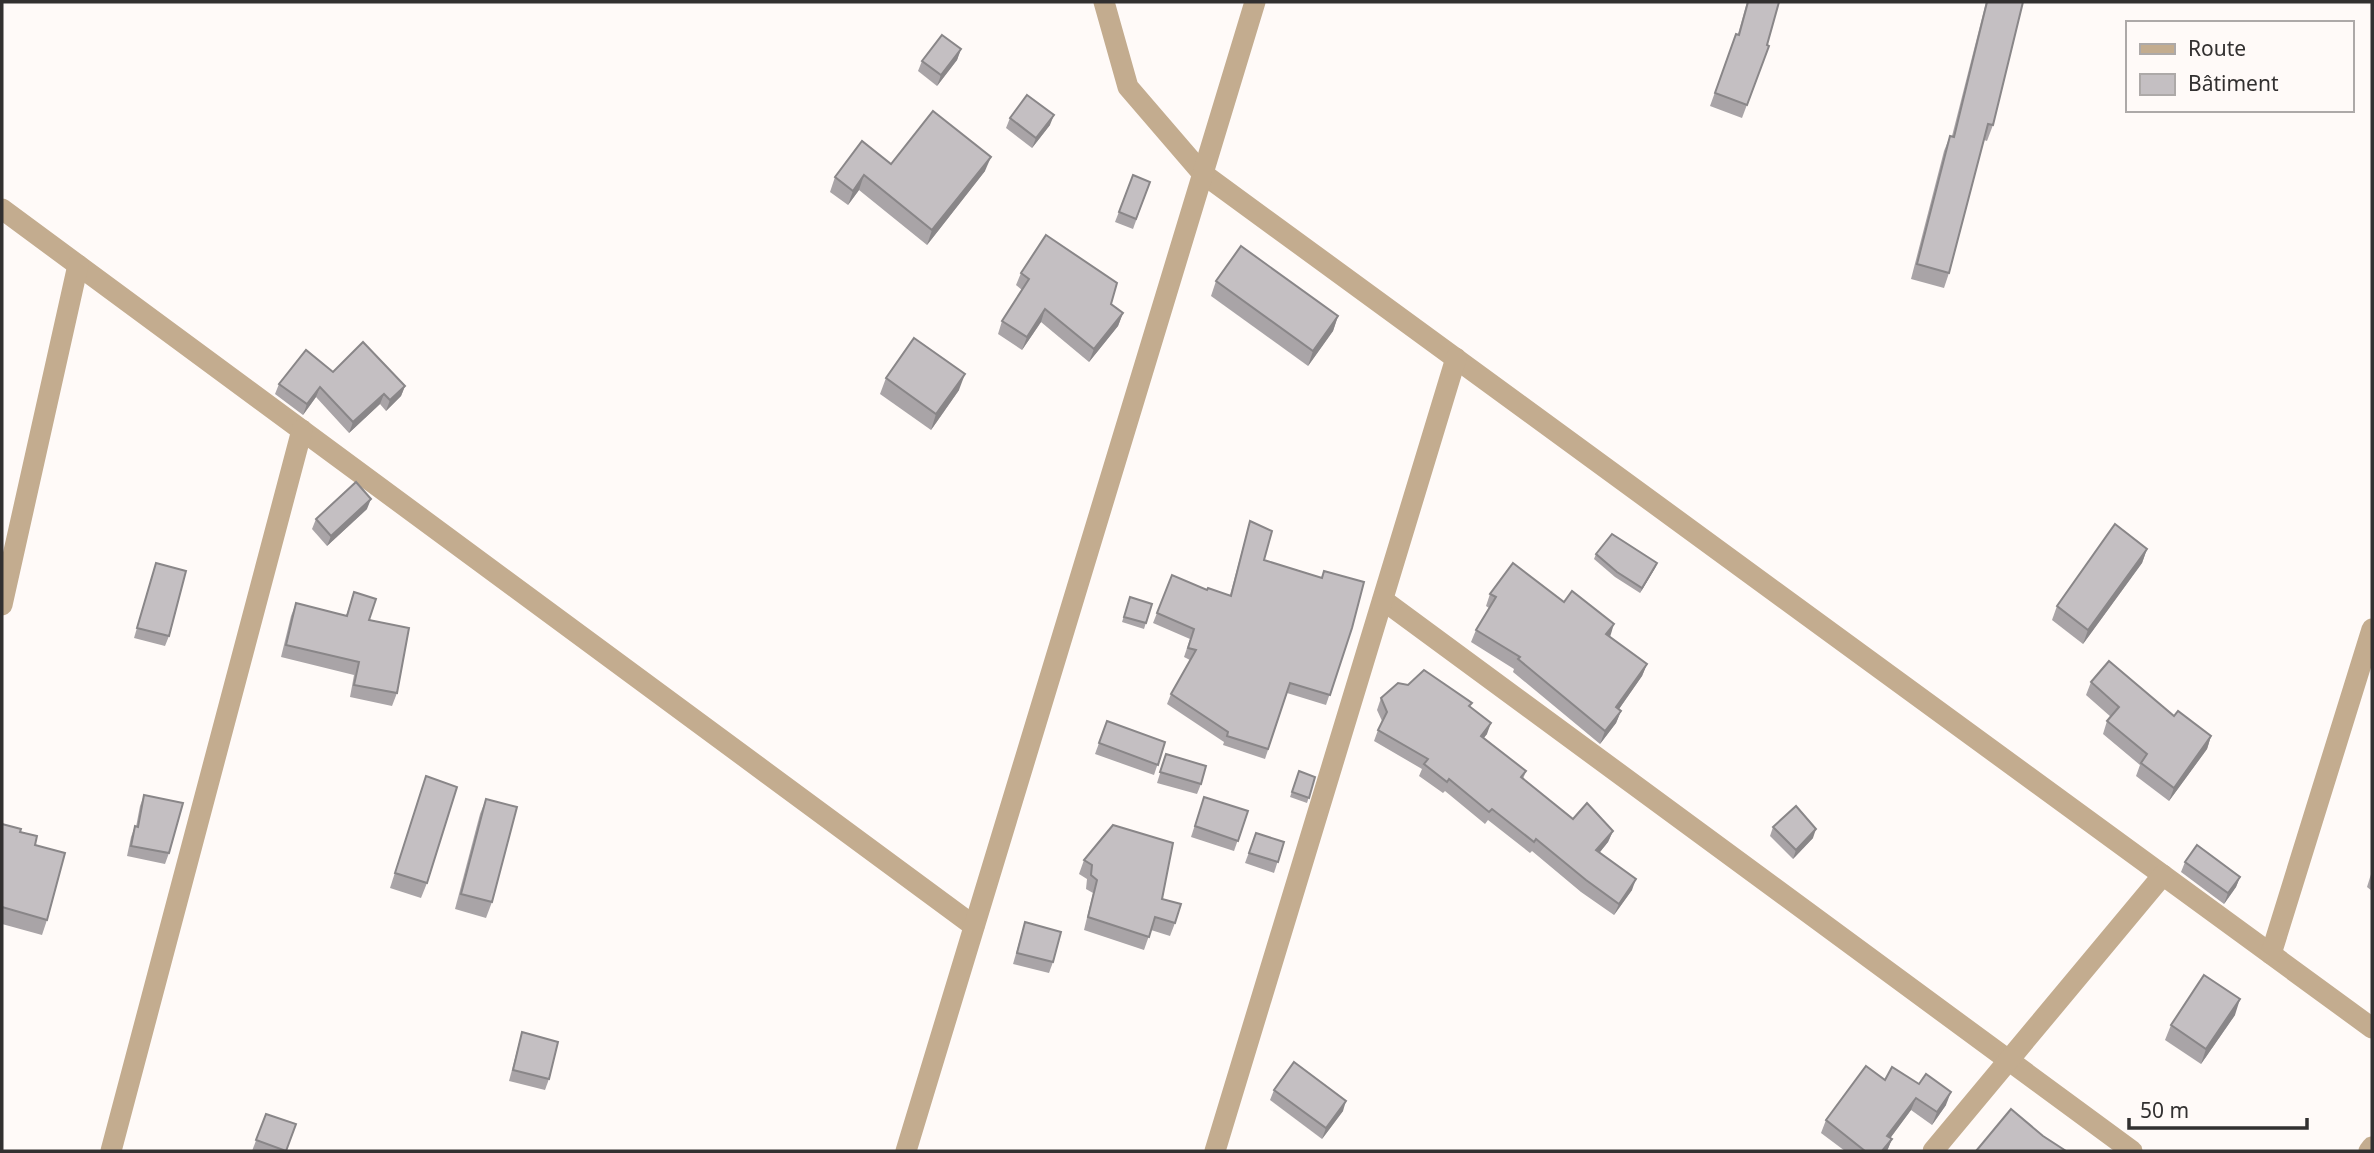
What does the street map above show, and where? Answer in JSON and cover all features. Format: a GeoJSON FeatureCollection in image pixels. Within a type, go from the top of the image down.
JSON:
{"type":"FeatureCollection","features":[{"type":"Feature","properties":{"kind":"street"},"geometry":{"type":"LineString","coordinates":[[1104,2],[1128,87],[1202,173],[2372,1028]]}},
{"type":"Feature","properties":{"kind":"street"},"geometry":{"type":"LineString","coordinates":[[905,1151],[1255,2]]}},
{"type":"Feature","properties":{"kind":"street"},"geometry":{"type":"LineString","coordinates":[[2,209],[974,926]]}},
{"type":"Feature","properties":{"kind":"street"},"geometry":{"type":"LineString","coordinates":[[2,605],[78,265]]}},
{"type":"Feature","properties":{"kind":"street"},"geometry":{"type":"LineString","coordinates":[[1215,1151],[1456,358]]}},
{"type":"Feature","properties":{"kind":"street"},"geometry":{"type":"LineString","coordinates":[[111,1151],[302,430]]}},
{"type":"Feature","properties":{"kind":"street"},"geometry":{"type":"LineString","coordinates":[[1382,600],[2132,1151]]}},
{"type":"Feature","properties":{"kind":"street"},"geometry":{"type":"LineString","coordinates":[[2271,954],[2372,629]]}},
{"type":"Feature","properties":{"kind":"street"},"geometry":{"type":"LineString","coordinates":[[1933,1151],[2163,875]]}},
{"type":"Feature","properties":{"kind":"street"},"geometry":{"type":"LineString","coordinates":[[2369,1151],[2372,1147]]}},
{"type":"Feature","properties":{"kind":"building"},"geometry":{"type":"Polygon","coordinates":[[[1748,2],[1779,2],[1767,45],[1769,46],[1747,105],[1715,93],[1736,34],[1739,35],[1748,2]]]}},
{"type":"Feature","properties":{"kind":"building"},"geometry":{"type":"Polygon","coordinates":[[[1987,2],[2023,2],[1993,125],[1988,124],[1949,273],[1917,264],[1950,136],[1954,137],[1987,2]]]}},
{"type":"Feature","properties":{"kind":"building"},"geometry":{"type":"Polygon","coordinates":[[[942,35],[961,49],[941,75],[922,61],[942,35]]]}},
{"type":"Feature","properties":{"kind":"building"},"geometry":{"type":"Polygon","coordinates":[[[1027,95],[1054,115],[1036,138],[1010,118],[1027,95]]]}},
{"type":"Feature","properties":{"kind":"building"},"geometry":{"type":"Polygon","coordinates":[[[933,111],[991,157],[932,230],[864,175],[853,191],[835,177],[862,141],[891,164],[933,111]]]}},
{"type":"Feature","properties":{"kind":"building"},"geometry":{"type":"Polygon","coordinates":[[[1133,175],[1150,182],[1136,219],[1119,212],[1133,175]]]}},
{"type":"Feature","properties":{"kind":"building"},"geometry":{"type":"Polygon","coordinates":[[[1046,235],[1117,283],[1111,304],[1123,313],[1094,349],[1045,309],[1027,337],[1002,321],[1029,279],[1021,273],[1046,235]]]}},
{"type":"Feature","properties":{"kind":"building"},"geometry":{"type":"Polygon","coordinates":[[[1241,246],[1338,316],[1313,351],[1216,281],[1241,246]]]}},
{"type":"Feature","properties":{"kind":"building"},"geometry":{"type":"Polygon","coordinates":[[[914,338],[965,374],[936,414],[886,378],[914,338]]]}},
{"type":"Feature","properties":{"kind":"building"},"geometry":{"type":"Polygon","coordinates":[[[363,342],[405,386],[390,400],[384,394],[353,422],[320,387],[307,404],[279,384],[306,350],[333,372],[363,342]]]}},
{"type":"Feature","properties":{"kind":"building"},"geometry":{"type":"Polygon","coordinates":[[[356,482],[371,499],[331,536],[316,519],[356,482]]]}},
{"type":"Feature","properties":{"kind":"building"},"geometry":{"type":"Polygon","coordinates":[[[1250,521],[1272,531],[1264,560],[1322,578],[1324,571],[1364,582],[1330,695],[1290,683],[1268,749],[1227,736],[1228,732],[1171,694],[1196,650],[1188,648],[1194,629],[1157,613],[1172,575],[1207,590],[1208,588],[1231,596],[1250,521]]]}},
{"type":"Feature","properties":{"kind":"building"},"geometry":{"type":"Polygon","coordinates":[[[2115,524],[2147,549],[2088,630],[2057,606],[2115,524]]]}},
{"type":"Feature","properties":{"kind":"building"},"geometry":{"type":"Polygon","coordinates":[[[1612,534],[1657,563],[1642,588],[1596,554],[1612,534]]]}},
{"type":"Feature","properties":{"kind":"building"},"geometry":{"type":"Polygon","coordinates":[[[156,563],[186,571],[169,636],[137,628],[156,563]]]}},
{"type":"Feature","properties":{"kind":"building"},"geometry":{"type":"Polygon","coordinates":[[[1513,563],[1564,602],[1572,591],[1614,624],[1606,634],[1647,664],[1616,707],[1621,711],[1605,731],[1518,659],[1520,657],[1476,630],[1496,597],[1490,594],[1513,563]]]}},
{"type":"Feature","properties":{"kind":"building"},"geometry":{"type":"Polygon","coordinates":[[[354,592],[376,599],[369,620],[409,628],[397,693],[354,685],[359,662],[286,645],[296,603],[347,616],[354,592]]]}},
{"type":"Feature","properties":{"kind":"building"},"geometry":{"type":"Polygon","coordinates":[[[1130,597],[1152,604],[1146,623],[1124,617],[1130,597]]]}},
{"type":"Feature","properties":{"kind":"building"},"geometry":{"type":"Polygon","coordinates":[[[2109,661],[2174,716],[2178,711],[2211,736],[2174,788],[2141,763],[2147,754],[2107,721],[2119,707],[2091,682],[2109,661]]]}},
{"type":"Feature","properties":{"kind":"building"},"geometry":{"type":"Polygon","coordinates":[[[1424,670],[1472,703],[1469,706],[1491,723],[1481,736],[1526,771],[1521,777],[1573,819],[1587,803],[1613,831],[1596,850],[1636,879],[1619,904],[1536,839],[1534,842],[1492,809],[1489,812],[1449,779],[1447,782],[1424,764],[1428,759],[1378,730],[1387,712],[1381,698],[1398,683],[1408,685],[1424,670]]]}},
{"type":"Feature","properties":{"kind":"building"},"geometry":{"type":"Polygon","coordinates":[[[1107,721],[1165,742],[1158,765],[1099,743],[1107,721]]]}},
{"type":"Feature","properties":{"kind":"building"},"geometry":{"type":"Polygon","coordinates":[[[1166,754],[1206,766],[1201,784],[1160,772],[1166,754]]]}},
{"type":"Feature","properties":{"kind":"building"},"geometry":{"type":"Polygon","coordinates":[[[1299,771],[1315,777],[1309,798],[1292,792],[1299,771]]]}},
{"type":"Feature","properties":{"kind":"building"},"geometry":{"type":"Polygon","coordinates":[[[426,776],[457,787],[427,883],[395,873],[426,776]]]}},
{"type":"Feature","properties":{"kind":"building"},"geometry":{"type":"Polygon","coordinates":[[[144,795],[183,803],[169,853],[131,846],[144,795]]]}},
{"type":"Feature","properties":{"kind":"building"},"geometry":{"type":"Polygon","coordinates":[[[1204,797],[1248,811],[1238,841],[1195,826],[1204,797]]]}},
{"type":"Feature","properties":{"kind":"building"},"geometry":{"type":"Polygon","coordinates":[[[486,799],[517,807],[492,902],[461,894],[486,799]]]}},
{"type":"Feature","properties":{"kind":"building"},"geometry":{"type":"Polygon","coordinates":[[[1796,806],[1816,829],[1796,850],[1773,827],[1796,806]]]}},
{"type":"Feature","properties":{"kind":"building"},"geometry":{"type":"Polygon","coordinates":[[[2,824],[37,836],[35,845],[65,853],[47,920],[2,907],[2,824]]]}},
{"type":"Feature","properties":{"kind":"building"},"geometry":{"type":"Polygon","coordinates":[[[1113,825],[1173,843],[1162,899],[1181,904],[1175,923],[1155,917],[1149,937],[1088,917],[1097,880],[1091,875],[1092,865],[1084,860],[1113,825]]]}},
{"type":"Feature","properties":{"kind":"building"},"geometry":{"type":"Polygon","coordinates":[[[1256,833],[1284,842],[1278,862],[1249,853],[1256,833]]]}},
{"type":"Feature","properties":{"kind":"building"},"geometry":{"type":"Polygon","coordinates":[[[2197,845],[2240,877],[2228,893],[2185,862],[2197,845]]]}},
{"type":"Feature","properties":{"kind":"building"},"geometry":{"type":"Polygon","coordinates":[[[1025,922],[1061,932],[1053,962],[1017,953],[1025,922]]]}},
{"type":"Feature","properties":{"kind":"building"},"geometry":{"type":"Polygon","coordinates":[[[2204,975],[2240,999],[2206,1049],[2171,1025],[2204,975]]]}},
{"type":"Feature","properties":{"kind":"building"},"geometry":{"type":"Polygon","coordinates":[[[522,1032],[558,1042],[549,1079],[513,1070],[522,1032]]]}},
{"type":"Feature","properties":{"kind":"building"},"geometry":{"type":"Polygon","coordinates":[[[1294,1062],[1346,1101],[1326,1128],[1274,1090],[1294,1062]]]}},
{"type":"Feature","properties":{"kind":"building"},"geometry":{"type":"Polygon","coordinates":[[[1866,1066],[1885,1080],[1892,1067],[1919,1084],[1926,1074],[1951,1092],[1937,1112],[1916,1098],[1887,1136],[1892,1139],[1882,1151],[1865,1151],[1826,1120],[1866,1066]]]}},
{"type":"Feature","properties":{"kind":"building"},"geometry":{"type":"Polygon","coordinates":[[[2011,1109],[2043,1136],[2066,1151],[1976,1151],[2011,1109]]]}},
{"type":"Feature","properties":{"kind":"building"},"geometry":{"type":"Polygon","coordinates":[[[266,1114],[296,1124],[286,1151],[256,1140],[266,1114]]]}}]}
